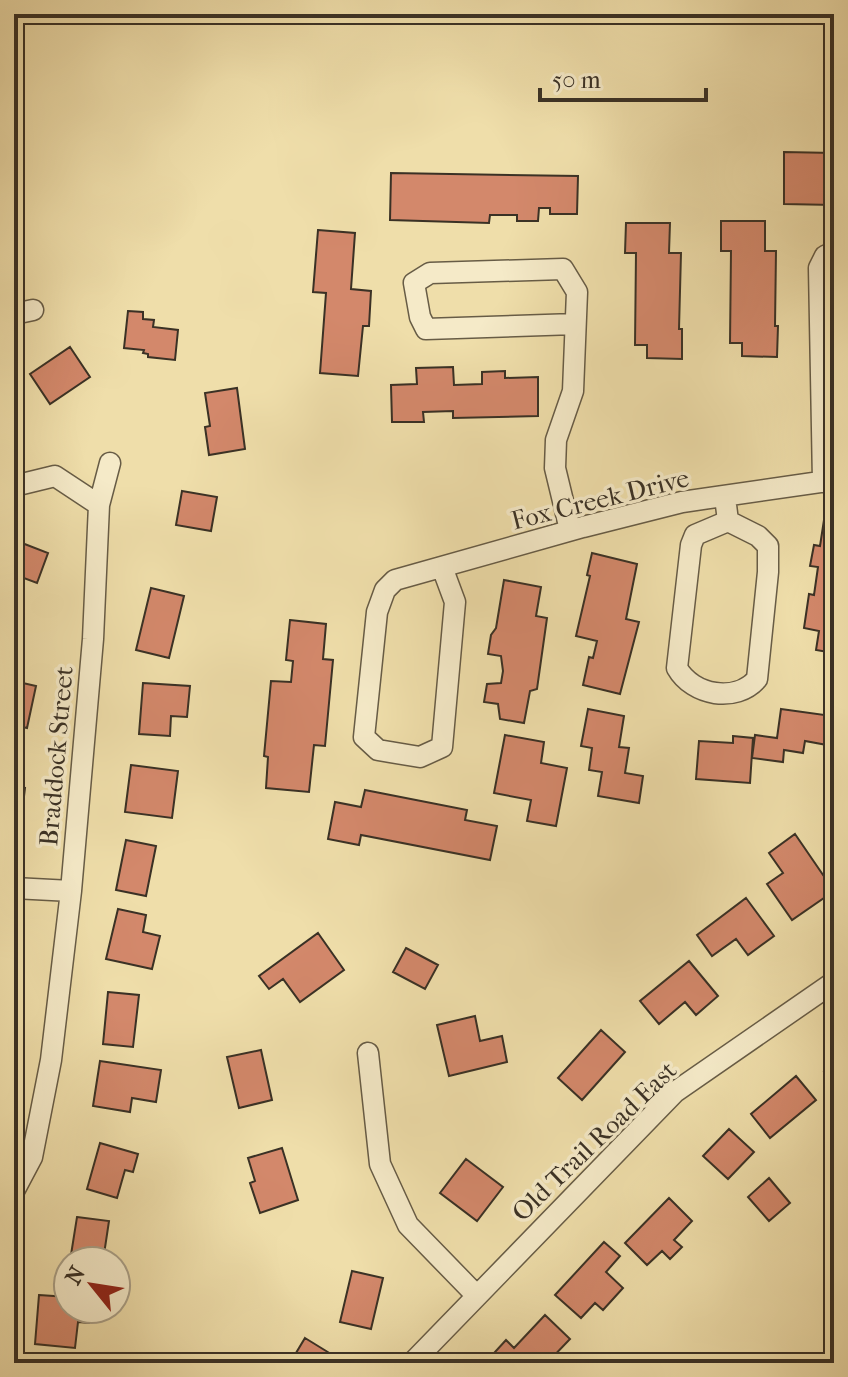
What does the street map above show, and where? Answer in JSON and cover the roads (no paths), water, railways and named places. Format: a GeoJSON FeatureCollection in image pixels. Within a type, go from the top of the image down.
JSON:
{"type":"FeatureCollection","features":[{"type":"Feature","properties":{"kind":"street"},"geometry":{"type":"LineString","coordinates":[[829,481],[827,341],[819,268],[825,256],[834,252]]}},
{"type":"Feature","properties":{"kind":"street"},"geometry":{"type":"LineString","coordinates":[[570,530],[555,468],[556,440],[573,391],[577,292],[563,269],[430,273],[414,283],[420,317],[426,329],[575,324]]}},
{"type":"Feature","properties":{"kind":"street","name":"Braddock Street"},"geometry":{"type":"LineString","coordinates":[[14,1191],[32,1157],[46,1087],[71,891],[93,639],[99,505],[110,463]]}},
{"type":"Feature","properties":{"kind":"street"},"geometry":{"type":"LineString","coordinates":[[14,486],[55,476],[99,505]]}},
{"type":"Feature","properties":{"kind":"street","name":"Fox Creek Drive"},"geometry":{"type":"LineString","coordinates":[[442,567],[455,602],[442,747],[420,757],[378,750],[364,737],[377,612],[385,590],[395,580],[570,530],[682,502],[829,481]]}},
{"type":"Feature","properties":{"kind":"street"},"geometry":{"type":"LineString","coordinates":[[725,497],[728,521]]}},
{"type":"Feature","properties":{"kind":"street"},"geometry":{"type":"LineString","coordinates":[[728,521],[758,536],[768,546],[757,679],[748,690],[732,695],[697,688],[684,680],[677,668],[691,545],[695,535],[728,521]]}},
{"type":"Feature","properties":{"kind":"street"},"geometry":{"type":"LineString","coordinates":[[14,888],[71,891]]}},
{"type":"Feature","properties":{"kind":"street","name":"Old Trail Road East"},"geometry":{"type":"LineString","coordinates":[[412,1363],[675,1092],[834,982]]}},
{"type":"Feature","properties":{"kind":"street"},"geometry":{"type":"LineString","coordinates":[[368,1053],[380,1164],[408,1225],[477,1296]]}}]}
